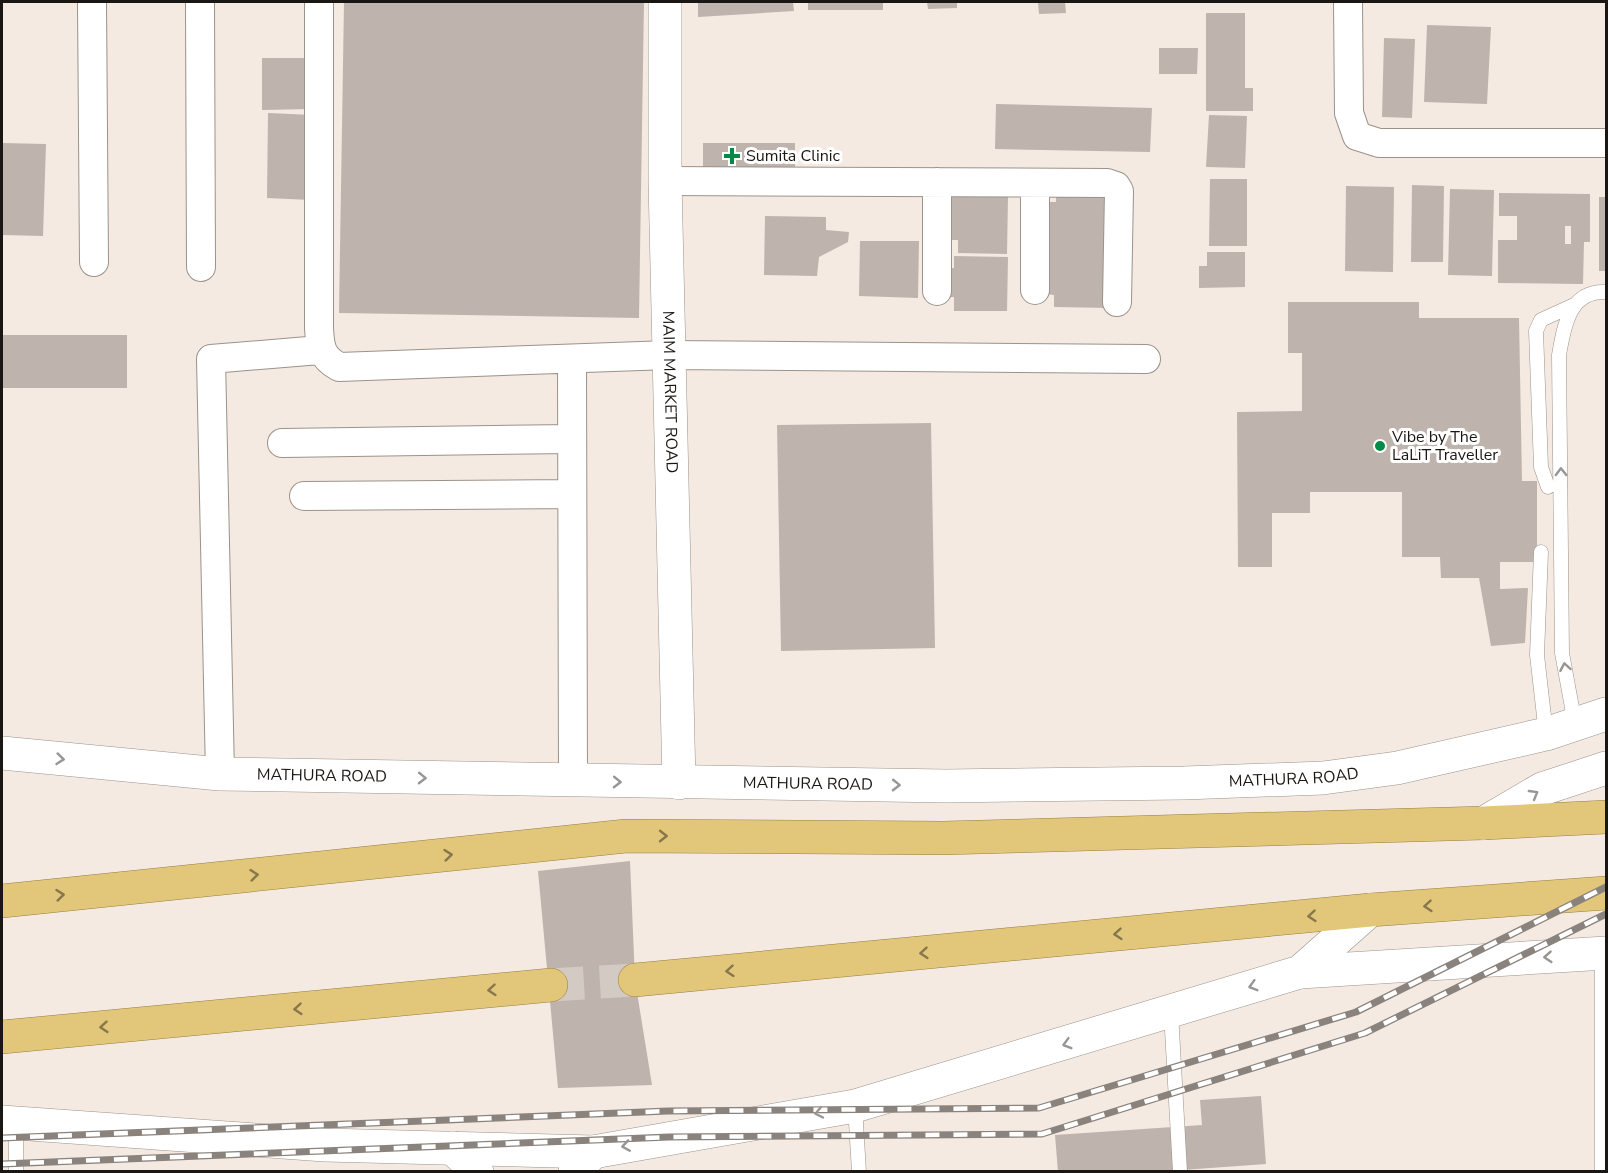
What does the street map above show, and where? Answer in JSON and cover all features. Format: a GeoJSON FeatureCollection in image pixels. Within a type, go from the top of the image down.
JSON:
{"type":"FeatureCollection","features":[{"type":"Feature","properties":{"kind":"highway"},"geometry":{"type":"LineString","coordinates":[[2,901],[626,836],[944,838],[1606,818]]}},
{"type":"Feature","properties":{"kind":"highway"},"geometry":{"type":"LineString","coordinates":[[635,980],[1370,910],[1606,893]]}},
{"type":"Feature","properties":{"kind":"highway"},"geometry":{"type":"LineString","coordinates":[[2,1037],[550,985]]}},
{"type":"Feature","properties":{"kind":"main road","name":"MAIM MARKET ROAD"},"geometry":{"type":"LineString","coordinates":[[665,2],[664,181],[680,783]]}},
{"type":"Feature","properties":{"kind":"main road","name":"MATHURA ROAD"},"geometry":{"type":"LineString","coordinates":[[2,753],[220,774],[573,781],[946,786],[1323,778],[1458,756],[1560,729],[1606,714]]}},
{"type":"Feature","properties":{"kind":"main road"},"geometry":{"type":"LineString","coordinates":[[1484,823],[1542,789],[1606,768]]}},
{"type":"Feature","properties":{"kind":"main road"},"geometry":{"type":"LineString","coordinates":[[1300,972],[1370,910]]}},
{"type":"Feature","properties":{"kind":"main road"},"geometry":{"type":"LineString","coordinates":[[9,1122],[325,1145],[453,1148],[584,1162],[855,1106],[1300,972],[1604,953]]}},
{"type":"Feature","properties":{"kind":"main road"},"geometry":{"type":"LineString","coordinates":[[453,1148],[477,1172]]}},
{"type":"Feature","properties":{"kind":"street"},"geometry":{"type":"LineString","coordinates":[[92,2],[94,262]]}},
{"type":"Feature","properties":{"kind":"street"},"geometry":{"type":"LineString","coordinates":[[200,2],[201,267]]}},
{"type":"Feature","properties":{"kind":"street"},"geometry":{"type":"LineString","coordinates":[[319,2],[320,350],[329,361],[339,367],[669,355],[1146,358]]}},
{"type":"Feature","properties":{"kind":"street"},"geometry":{"type":"LineString","coordinates":[[1348,2],[1349,113],[1357,136],[1379,142],[1606,143]]}},
{"type":"Feature","properties":{"kind":"street"},"geometry":{"type":"LineString","coordinates":[[664,181],[1107,183],[1116,186],[1119,191],[1117,302]]}},
{"type":"Feature","properties":{"kind":"street"},"geometry":{"type":"LineString","coordinates":[[937,182],[937,291]]}},
{"type":"Feature","properties":{"kind":"street"},"geometry":{"type":"LineString","coordinates":[[1035,183],[1035,291]]}},
{"type":"Feature","properties":{"kind":"street"},"geometry":{"type":"LineString","coordinates":[[220,774],[212,359],[320,350]]}},
{"type":"Feature","properties":{"kind":"street"},"geometry":{"type":"LineString","coordinates":[[572,360],[573,781]]}},
{"type":"Feature","properties":{"kind":"street"},"geometry":{"type":"LineString","coordinates":[[282,442],[571,439]]}},
{"type":"Feature","properties":{"kind":"street"},"geometry":{"type":"LineString","coordinates":[[304,496],[571,494]]}},
{"type":"Feature","properties":{"kind":"lane"},"geometry":{"type":"LineString","coordinates":[[1548,487],[1541,468],[1536,331],[1541,320],[1597,291],[1606,292]]}},
{"type":"Feature","properties":{"kind":"lane"},"geometry":{"type":"LineString","coordinates":[[1560,729],[1562,653],[1559,355],[1566,320],[1574,304]]}},
{"type":"Feature","properties":{"kind":"lane"},"geometry":{"type":"LineString","coordinates":[[1541,552],[1537,655],[1560,729]]}},
{"type":"Feature","properties":{"kind":"lane"},"geometry":{"type":"LineString","coordinates":[[1602,1172],[1604,953]]}},
{"type":"Feature","properties":{"kind":"lane"},"geometry":{"type":"LineString","coordinates":[[1171,1010],[1180,1172]]}},
{"type":"Feature","properties":{"kind":"lane"},"geometry":{"type":"LineString","coordinates":[[855,1106],[859,1172]]}},
{"type":"Feature","properties":{"kind":"lane"},"geometry":{"type":"LineString","coordinates":[[9,1122],[16,1172]]}},
{"type":"Feature","properties":{"kind":"building"},"geometry":{"type":"Polygon","coordinates":[[[344,2],[644,2],[639,318],[339,313],[344,2]]]}},
{"type":"Feature","properties":{"kind":"building"},"geometry":{"type":"Polygon","coordinates":[[[698,2],[793,2],[794,11],[698,17],[698,2]]]}},
{"type":"Feature","properties":{"kind":"building"},"geometry":{"type":"Polygon","coordinates":[[[808,2],[883,2],[883,10],[808,10],[808,2]]]}},
{"type":"Feature","properties":{"kind":"building"},"geometry":{"type":"Polygon","coordinates":[[[927,2],[957,2],[957,8],[928,9],[927,2]]]}},
{"type":"Feature","properties":{"kind":"building"},"geometry":{"type":"Polygon","coordinates":[[[1038,2],[1065,2],[1066,13],[1039,14],[1038,2]]]}},
{"type":"Feature","properties":{"kind":"building"},"geometry":{"type":"Polygon","coordinates":[[[1206,13],[1245,13],[1245,88],[1253,88],[1253,111],[1206,111],[1206,13]]]}},
{"type":"Feature","properties":{"kind":"building"},"geometry":{"type":"Polygon","coordinates":[[[1427,25],[1491,27],[1487,104],[1424,102],[1427,25]]]}},
{"type":"Feature","properties":{"kind":"building"},"geometry":{"type":"Polygon","coordinates":[[[1384,38],[1415,39],[1412,118],[1382,117],[1384,38]]]}},
{"type":"Feature","properties":{"kind":"building"},"geometry":{"type":"Polygon","coordinates":[[[1159,48],[1198,48],[1197,74],[1159,74],[1159,48]]]}},
{"type":"Feature","properties":{"kind":"building"},"geometry":{"type":"Polygon","coordinates":[[[262,58],[313,58],[312,109],[262,110],[262,58]]]}},
{"type":"Feature","properties":{"kind":"building"},"geometry":{"type":"Polygon","coordinates":[[[996,104],[1152,108],[1150,152],[995,149],[996,104]]]}},
{"type":"Feature","properties":{"kind":"building"},"geometry":{"type":"Polygon","coordinates":[[[268,113],[313,115],[310,200],[267,198],[268,113]]]}},
{"type":"Feature","properties":{"kind":"building"},"geometry":{"type":"Polygon","coordinates":[[[1209,115],[1247,116],[1245,168],[1206,167],[1209,115]]]}},
{"type":"Feature","properties":{"kind":"building"},"geometry":{"type":"Polygon","coordinates":[[[2,143],[46,144],[43,236],[2,235],[2,143]]]}},
{"type":"Feature","properties":{"kind":"building"},"geometry":{"type":"Polygon","coordinates":[[[703,143],[795,143],[795,170],[703,170],[703,143]]]}},
{"type":"Feature","properties":{"kind":"building"},"geometry":{"type":"Polygon","coordinates":[[[1210,179],[1247,179],[1247,246],[1209,246],[1210,179]]]}},
{"type":"Feature","properties":{"kind":"building"},"geometry":{"type":"Polygon","coordinates":[[[1412,185],[1444,186],[1443,262],[1411,262],[1412,185]]]}},
{"type":"Feature","properties":{"kind":"building"},"geometry":{"type":"Polygon","coordinates":[[[1346,186],[1394,187],[1393,272],[1345,271],[1346,186]]]}},
{"type":"Feature","properties":{"kind":"building"},"geometry":{"type":"Polygon","coordinates":[[[1450,189],[1494,190],[1492,276],[1448,275],[1450,189]]]}},
{"type":"Feature","properties":{"kind":"building"},"geometry":{"type":"Polygon","coordinates":[[[1056,193],[1114,195],[1111,308],[1054,307],[1054,295],[1045,294],[1047,202],[1056,202],[1056,193]]]}},
{"type":"Feature","properties":{"kind":"building"},"geometry":{"type":"Polygon","coordinates":[[[1499,193],[1590,194],[1590,242],[1584,242],[1583,284],[1498,283],[1498,240],[1517,240],[1517,216],[1499,216],[1499,193]],[[1565,226],[1565,244],[1571,244],[1571,226],[1565,226]]]}},
{"type":"Feature","properties":{"kind":"building"},"geometry":{"type":"Polygon","coordinates":[[[946,197],[1008,197],[1007,254],[958,253],[958,240],[946,240],[946,197]]]}},
{"type":"Feature","properties":{"kind":"building"},"geometry":{"type":"Polygon","coordinates":[[[1599,197],[1606,197],[1606,271],[1599,271],[1599,197]]]}},
{"type":"Feature","properties":{"kind":"building"},"geometry":{"type":"Polygon","coordinates":[[[765,216],[826,217],[826,230],[849,232],[848,242],[819,257],[817,276],[764,275],[765,216]]]}},
{"type":"Feature","properties":{"kind":"building"},"geometry":{"type":"Polygon","coordinates":[[[860,241],[919,241],[918,298],[859,296],[860,241]]]}},
{"type":"Feature","properties":{"kind":"building"},"geometry":{"type":"Polygon","coordinates":[[[1207,252],[1245,252],[1245,287],[1199,288],[1199,266],[1207,266],[1207,252]]]}},
{"type":"Feature","properties":{"kind":"building"},"geometry":{"type":"Polygon","coordinates":[[[954,256],[1008,257],[1007,311],[954,311],[954,297],[945,297],[946,268],[954,268],[954,256]]]}},
{"type":"Feature","properties":{"kind":"building","name":"Vibe by The LaLiT Traveller"},"geometry":{"type":"Polygon","coordinates":[[[1288,302],[1419,302],[1419,318],[1519,318],[1522,481],[1537,481],[1537,562],[1500,562],[1500,589],[1528,588],[1525,643],[1491,646],[1479,578],[1441,578],[1440,557],[1402,557],[1402,492],[1310,492],[1310,513],[1272,513],[1272,567],[1238,567],[1237,412],[1302,411],[1302,353],[1288,353],[1288,302]]]}},
{"type":"Feature","properties":{"kind":"building"},"geometry":{"type":"Polygon","coordinates":[[[2,335],[127,335],[127,388],[2,388],[2,335]]]}},
{"type":"Feature","properties":{"kind":"building"},"geometry":{"type":"Polygon","coordinates":[[[931,423],[935,648],[781,651],[777,425],[931,423]]]}},
{"type":"Feature","properties":{"kind":"building"},"geometry":{"type":"Polygon","coordinates":[[[630,861],[635,980],[652,1085],[558,1088],[538,871],[630,861]]]}},
{"type":"Feature","properties":{"kind":"building"},"geometry":{"type":"Polygon","coordinates":[[[1261,1096],[1266,1164],[1155,1172],[1058,1172],[1055,1135],[1202,1125],[1200,1100],[1261,1096]]]}},
{"type":"Feature","properties":{"kind":"tunnel"},"geometry":{"type":"LineString","coordinates":[[551,985],[635,980]]}},
{"type":"Feature","properties":{"kind":"railway"},"geometry":{"type":"LineString","coordinates":[[2,1138],[668,1111],[1039,1108],[1356,1012],[1606,887]]}},
{"type":"Feature","properties":{"kind":"railway"},"geometry":{"type":"LineString","coordinates":[[2,1164],[669,1137],[1042,1134],[1365,1033],[1606,914]]}},
{"type":"Feature","properties":{"kind":"place","name":"Sumita Clinic"},"geometry":{"type":"Point","coordinates":[732,156]}},
{"type":"Feature","properties":{"kind":"place","name":"Vibe by The LaLiT Traveller"},"geometry":{"type":"Point","coordinates":[1380,446]}}]}
